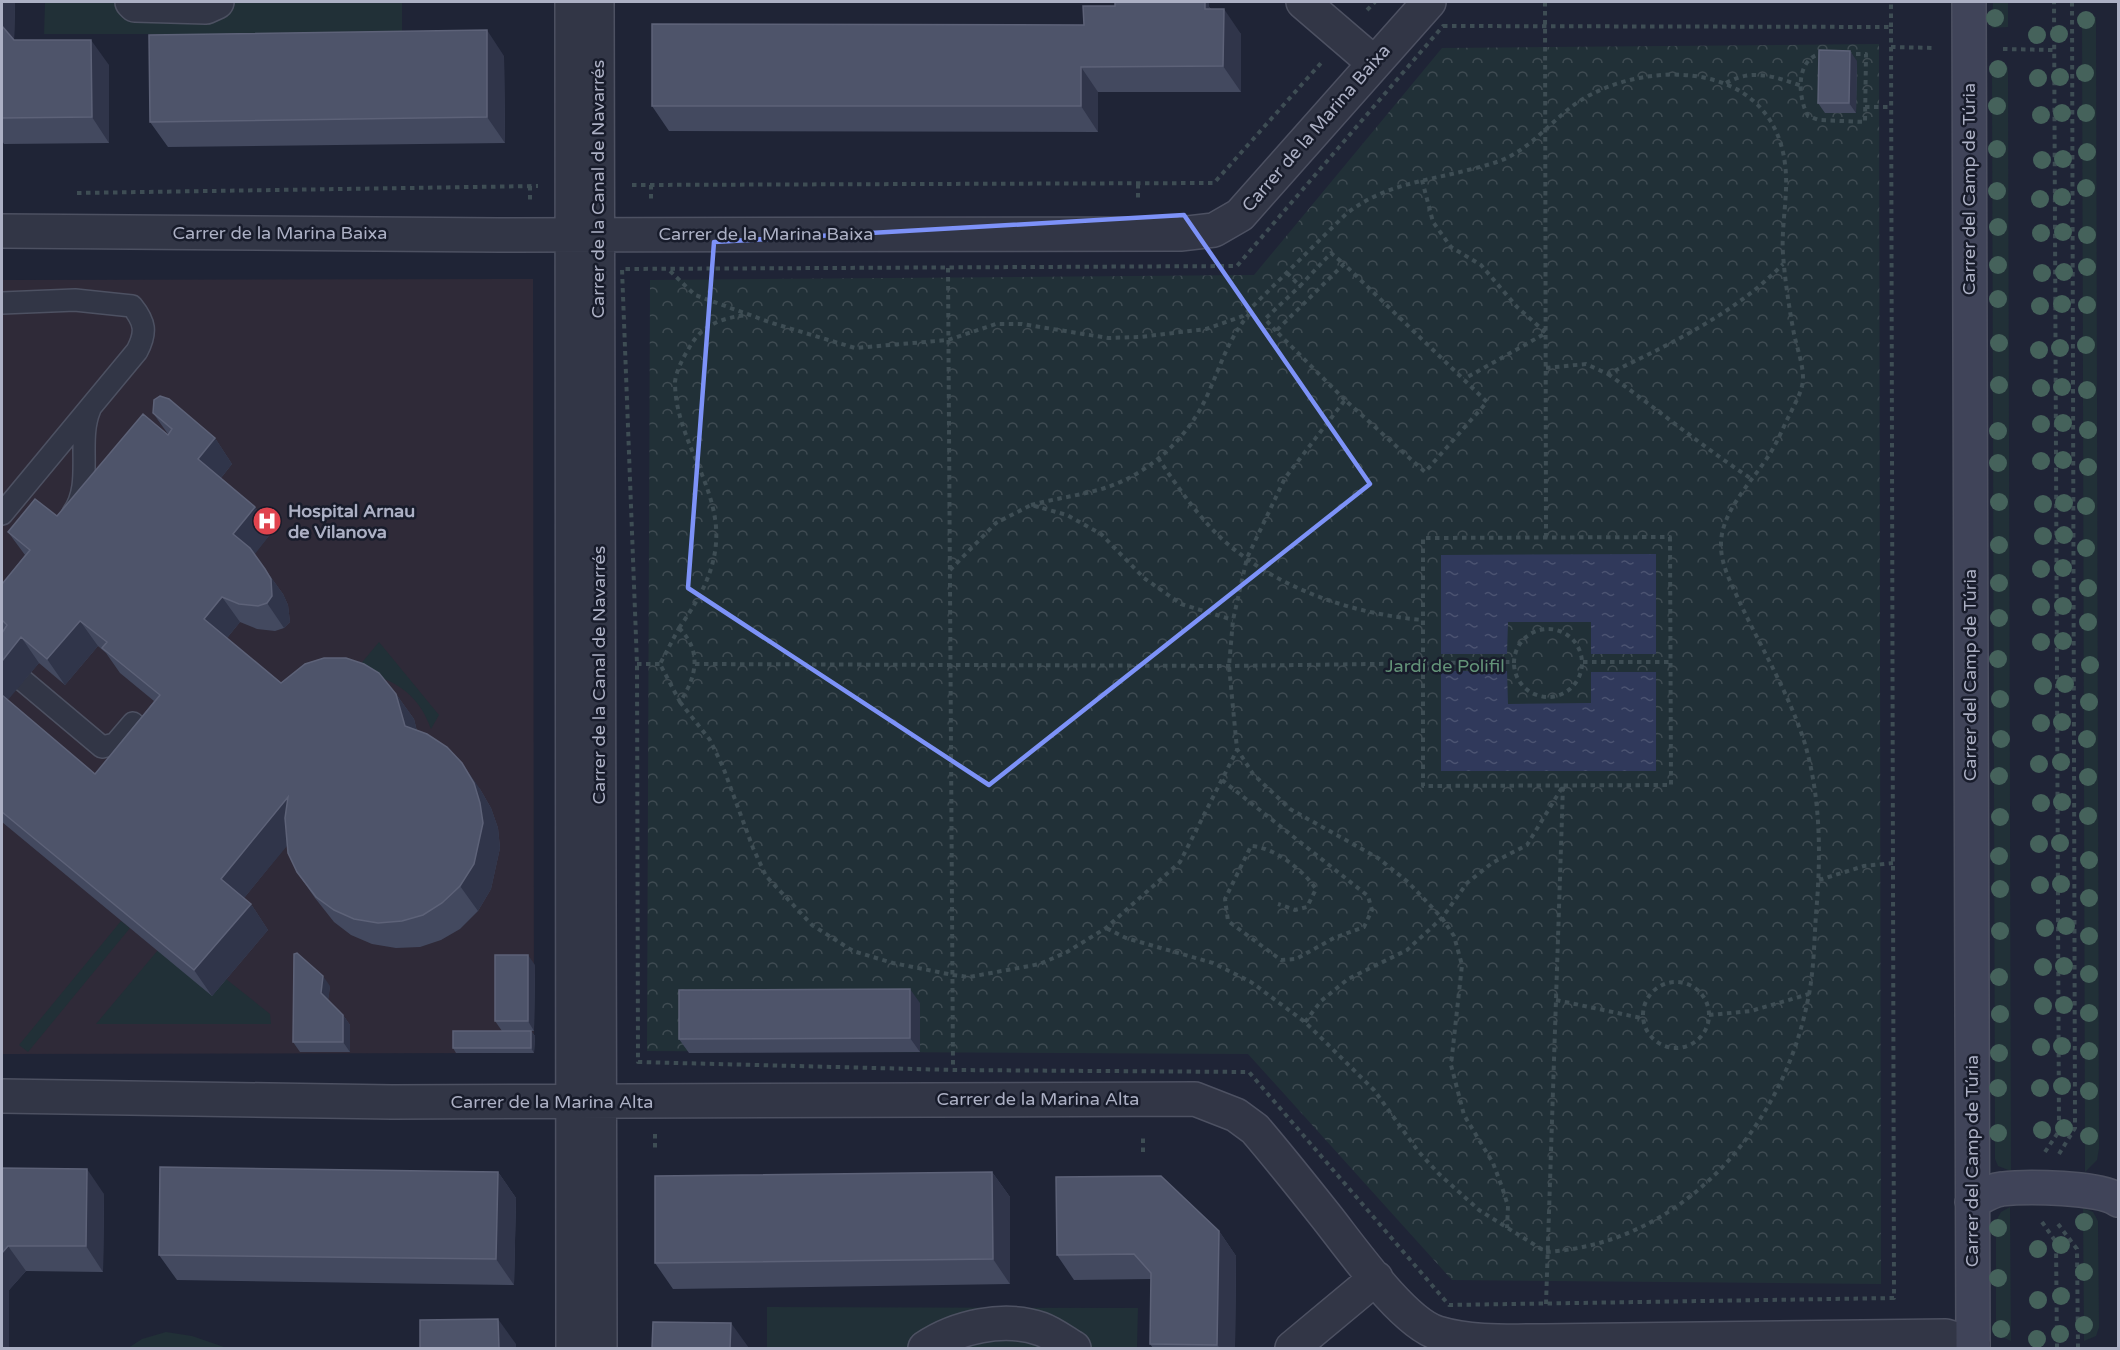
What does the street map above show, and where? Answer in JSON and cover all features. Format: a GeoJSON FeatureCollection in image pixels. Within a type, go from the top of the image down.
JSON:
{"type":"FeatureCollection","features":[{"type":"Feature","properties":{"kind":"main road","name":"Carrer del Camp de Túria"},"geometry":{"type":"LineString","coordinates":[[1969,2],[1973,1346]]}},
{"type":"Feature","properties":{"kind":"main road"},"geometry":{"type":"LineString","coordinates":[[1972,1202],[2002,1189],[2093,1190],[2110,1193],[2118,1200]]}},
{"type":"Feature","properties":{"kind":"street"},"geometry":{"type":"LineString","coordinates":[[132,2],[135,5],[206,7],[216,2]]}},
{"type":"Feature","properties":{"kind":"street","name":"Carrer de la Canal de Navarrés"},"geometry":{"type":"LineString","coordinates":[[572,2],[585,234]]}},
{"type":"Feature","properties":{"kind":"street","name":"Carrer de la Canal de Navarrés"},"geometry":{"type":"LineString","coordinates":[[573,1348],[586,1102],[585,234],[597,2]]}},
{"type":"Feature","properties":{"kind":"street"},"geometry":{"type":"LineString","coordinates":[[1303,2],[1374,63]]}},
{"type":"Feature","properties":{"kind":"street","name":"Carrer de la Marina Baixa"},"geometry":{"type":"LineString","coordinates":[[2,231],[1180,234],[1214,230],[1239,215],[1429,2]]}},
{"type":"Feature","properties":{"kind":"street","name":"Carrer de la Marina Alta"},"geometry":{"type":"LineString","coordinates":[[2,1096],[586,1102],[954,1098],[1195,1099],[1236,1115],[1255,1129],[1376,1278],[1425,1327],[1439,1334],[1490,1344],[1894,1335],[1946,1336],[1973,1346]]}},
{"type":"Feature","properties":{"kind":"street","name":"Carrer de la Canal de Navarrés"},"geometry":{"type":"LineString","coordinates":[[586,1102],[600,1348]]}},
{"type":"Feature","properties":{"kind":"street"},"geometry":{"type":"LineString","coordinates":[[1292,1348],[1376,1278]]}},
{"type":"Feature","properties":{"kind":"street"},"geometry":{"type":"LineString","coordinates":[[925,1348],[943,1336],[992,1323],[1041,1329],[1074,1348]]}},
{"type":"Feature","properties":{"kind":"lane"},"geometry":{"type":"LineString","coordinates":[[2,303],[75,300],[132,306],[144,326],[143,338],[136,351],[2,514]]}},
{"type":"Feature","properties":{"kind":"lane"},"geometry":{"type":"LineString","coordinates":[[60,528],[79,504],[82,495],[85,431],[92,405]]}},
{"type":"Feature","properties":{"kind":"lane"},"geometry":{"type":"LineString","coordinates":[[2,663],[102,747],[115,744],[133,723]]}},
{"type":"Feature","properties":{"kind":"path"},"geometry":{"type":"LineString","coordinates":[[626,185],[1214,183],[1375,2]]}},
{"type":"Feature","properties":{"kind":"path"},"geometry":{"type":"LineString","coordinates":[[1545,2],[1546,538]]}},
{"type":"Feature","properties":{"kind":"path"},"geometry":{"type":"LineString","coordinates":[[1891,27],[1443,26],[1237,266],[622,269],[637,664],[638,1062],[954,1070],[1249,1072],[1449,1305],[1894,1298],[1892,2]]}},
{"type":"Feature","properties":{"kind":"path"},"geometry":{"type":"LineString","coordinates":[[2054,2],[2059,1131],[2034,1170],[2049,1211],[2077,1250],[2078,1348]]}},
{"type":"Feature","properties":{"kind":"path"},"geometry":{"type":"LineString","coordinates":[[2056,1348],[2056,1242],[2034,1211],[2047,1173],[2076,1128],[2072,2]]}},
{"type":"Feature","properties":{"kind":"path"},"geometry":{"type":"LineString","coordinates":[[1866,54],[1865,107],[1865,122],[1814,119],[1808,116],[1802,103],[1802,69],[1812,56],[1866,54]]}},
{"type":"Feature","properties":{"kind":"path"},"geometry":{"type":"LineString","coordinates":[[1725,83],[1737,76],[1759,73],[1802,86]]}},
{"type":"Feature","properties":{"kind":"path"},"geometry":{"type":"LineString","coordinates":[[950,570],[996,523],[1031,505],[1100,489],[1127,478],[1176,443],[1193,422],[1232,334],[1255,306],[1346,213],[1365,199],[1422,180],[1497,163],[1529,144],[1569,107],[1590,94],[1632,80],[1658,75],[1693,74],[1737,88],[1772,123],[1786,166],[1782,224],[1784,264],[1787,297],[1803,379],[1795,404],[1772,451],[1735,504],[1722,532],[1722,558],[1747,618],[1790,704],[1805,747],[1817,822],[1819,880],[1809,994],[1785,1070],[1764,1113],[1741,1148],[1716,1176],[1687,1200],[1650,1223],[1590,1245],[1566,1251],[1546,1252],[1479,1210],[1438,1173],[1418,1151],[1374,1090],[1305,1022],[1251,982],[1214,963],[1181,952],[1145,944],[1106,928]]}},
{"type":"Feature","properties":{"kind":"path"},"geometry":{"type":"LineString","coordinates":[[1865,107],[1891,107]]}},
{"type":"Feature","properties":{"kind":"path"},"geometry":{"type":"LineString","coordinates":[[1422,180],[1433,222],[1450,247],[1481,265],[1517,307],[1546,333]]}},
{"type":"Feature","properties":{"kind":"path"},"geometry":{"type":"LineString","coordinates":[[72,193],[545,186]]}},
{"type":"Feature","properties":{"kind":"path"},"geometry":{"type":"LineString","coordinates":[[1330,253],[1344,264],[1487,402],[1425,472],[1345,400],[1265,319],[1330,253]]}},
{"type":"Feature","properties":{"kind":"path"},"geometry":{"type":"LineString","coordinates":[[1276,331],[1344,264]]}},
{"type":"Feature","properties":{"kind":"path"},"geometry":{"type":"LineString","coordinates":[[1608,374],[1708,322],[1764,284],[1784,264]]}},
{"type":"Feature","properties":{"kind":"path"},"geometry":{"type":"LineString","coordinates":[[948,267],[954,1070]]}},
{"type":"Feature","properties":{"kind":"path"},"geometry":{"type":"LineString","coordinates":[[668,269],[695,295],[855,348],[948,340],[996,324],[1022,324],[1108,338],[1181,334],[1230,323],[1255,306]]}},
{"type":"Feature","properties":{"kind":"path"},"geometry":{"type":"LineString","coordinates":[[1287,273],[1300,286]]}},
{"type":"Feature","properties":{"kind":"path"},"geometry":{"type":"LineString","coordinates":[[660,664],[679,628],[700,597],[710,572],[716,528],[712,504],[685,435],[675,381],[692,343],[707,327],[726,317],[752,315]]}},
{"type":"Feature","properties":{"kind":"path"},"geometry":{"type":"LineString","coordinates":[[1464,379],[1546,333]]}},
{"type":"Feature","properties":{"kind":"path"},"geometry":{"type":"LineString","coordinates":[[1546,368],[1586,364],[1608,374],[1661,411],[1709,451],[1753,480]]}},
{"type":"Feature","properties":{"kind":"path"},"geometry":{"type":"LineString","coordinates":[[1345,400],[1285,478],[1247,558],[1233,620],[1229,666],[1237,749],[1253,774],[1290,809],[1378,858],[1408,882],[1442,918],[1454,936],[1462,965],[1450,1065],[1464,1115],[1493,1163],[1502,1187],[1508,1206],[1507,1228]]}},
{"type":"Feature","properties":{"kind":"path"},"geometry":{"type":"LineString","coordinates":[[1158,458],[1184,495],[1221,538],[1247,558],[1305,590],[1347,607],[1383,617],[1423,620]]}},
{"type":"Feature","properties":{"kind":"path"},"geometry":{"type":"LineString","coordinates":[[1031,505],[1067,514],[1101,534],[1144,578],[1181,604],[1233,620]]}},
{"type":"Feature","properties":{"kind":"path"},"geometry":{"type":"LineString","coordinates":[[1670,537],[1671,785],[1423,786],[1423,538],[1546,538],[1670,537]]}},
{"type":"Feature","properties":{"kind":"path"},"geometry":{"type":"LineString","coordinates":[[679,628],[690,639],[696,664],[690,688],[680,702]]}},
{"type":"Feature","properties":{"kind":"path"},"geometry":{"type":"LineString","coordinates":[[1542,628],[1564,633],[1580,650],[1582,662],[1576,683],[1558,696],[1547,698],[1527,691],[1514,673],[1513,662],[1515,651],[1522,640],[1542,628]]}},
{"type":"Feature","properties":{"kind":"path"},"geometry":{"type":"LineString","coordinates":[[696,664],[1229,666],[1513,662]]}},
{"type":"Feature","properties":{"kind":"path"},"geometry":{"type":"LineString","coordinates":[[1582,662],[1671,662]]}},
{"type":"Feature","properties":{"kind":"path"},"geometry":{"type":"LineString","coordinates":[[637,664],[660,664]]}},
{"type":"Feature","properties":{"kind":"path"},"geometry":{"type":"LineString","coordinates":[[660,664],[680,702],[710,740],[766,876],[812,925],[853,951],[893,963],[953,975],[969,977],[1040,964],[1067,952],[1106,928],[1180,862],[1237,749]]}},
{"type":"Feature","properties":{"kind":"path"},"geometry":{"type":"LineString","coordinates":[[1222,780],[1368,896],[1372,910],[1364,927],[1334,938],[1296,959],[1281,960],[1228,921],[1225,899],[1251,846],[1263,847],[1272,852],[1307,876],[1316,889],[1307,907],[1295,910],[1278,904]]}},
{"type":"Feature","properties":{"kind":"path"},"geometry":{"type":"LineString","coordinates":[[1546,1304],[1563,786]]}},
{"type":"Feature","properties":{"kind":"path"},"geometry":{"type":"LineString","coordinates":[[1305,1022],[1321,1001],[1348,979],[1407,950],[1442,918],[1467,883],[1492,863],[1527,845],[1563,786]]}},
{"type":"Feature","properties":{"kind":"path"},"geometry":{"type":"LineString","coordinates":[[1819,880],[1863,866],[1893,863]]}},
{"type":"Feature","properties":{"kind":"path"},"geometry":{"type":"LineString","coordinates":[[1677,981],[1688,984],[1699,991],[1706,1001],[1709,1015],[1706,1030],[1697,1041],[1684,1048],[1669,1048],[1658,1044],[1649,1035],[1641,1018],[1646,1001],[1653,990],[1677,981]]}},
{"type":"Feature","properties":{"kind":"path"},"geometry":{"type":"LineString","coordinates":[[1709,1015],[1752,1011],[1809,994]]}},
{"type":"Feature","properties":{"kind":"path"},"geometry":{"type":"LineString","coordinates":[[1556,1000],[1641,1018]]}},
{"type":"Feature","properties":{"kind":"highlighted area"},"geometry":{"type":"Polygon","coordinates":[[[1184,215],[1370,484],[989,785],[688,588],[714,242],[1184,215]]]}},
{"type":"Feature","properties":{"kind":"shaded area","name":"Hospital Arnau de Vilanova"},"geometry":{"type":"Polygon","coordinates":[[[533,279],[534,1053],[2,1054],[2,280],[533,279]]]}},
{"type":"Feature","properties":{"kind":"green space"},"geometry":{"type":"Polygon","coordinates":[[[45,2],[402,2],[402,34],[44,34],[45,2]]]}},
{"type":"Feature","properties":{"kind":"green space"},"geometry":{"type":"Polygon","coordinates":[[[1993,2],[2008,2],[2008,27],[1992,28],[1993,2]]]}},
{"type":"Feature","properties":{"kind":"green space"},"geometry":{"type":"Polygon","coordinates":[[[2082,17],[2096,17],[2099,1148],[2097,1160],[2085,1172],[2082,17]]]}},
{"type":"Feature","properties":{"kind":"green space","name":"Jardí de Polifil"},"geometry":{"type":"Polygon","coordinates":[[[1879,44],[1881,1284],[1452,1280],[1248,1054],[647,1051],[650,280],[1254,275],[1442,48],[1879,44]]]}},
{"type":"Feature","properties":{"kind":"green space"},"geometry":{"type":"Polygon","coordinates":[[[2008,67],[2011,1171],[1998,1166],[1995,1159],[1992,69],[2008,67]]]}},
{"type":"Feature","properties":{"kind":"green space"},"geometry":{"type":"Polygon","coordinates":[[[379,642],[439,715],[431,729],[419,705],[401,688],[380,677],[354,672],[379,642]]]}},
{"type":"Feature","properties":{"kind":"green space"},"geometry":{"type":"Polygon","coordinates":[[[121,921],[130,928],[28,1052],[19,1045],[121,921]]]}},
{"type":"Feature","properties":{"kind":"green space"},"geometry":{"type":"Polygon","coordinates":[[[158,950],[226,979],[270,1014],[271,1024],[96,1024],[158,950]]]}},
{"type":"Feature","properties":{"kind":"green space"},"geometry":{"type":"Polygon","coordinates":[[[2010,1207],[2011,1341],[2000,1336],[1996,1327],[1996,1221],[2001,1212],[2010,1207]]]}},
{"type":"Feature","properties":{"kind":"green space"},"geometry":{"type":"Polygon","coordinates":[[[2083,1208],[2093,1212],[2098,1221],[2099,1327],[2096,1336],[2084,1341],[2083,1208]]]}},
{"type":"Feature","properties":{"kind":"green space"},"geometry":{"type":"Polygon","coordinates":[[[767,1307],[1138,1308],[1137,1348],[767,1348],[767,1307]]]}},
{"type":"Feature","properties":{"kind":"green space"},"geometry":{"type":"Polygon","coordinates":[[[166,1332],[192,1336],[227,1348],[128,1348],[142,1339],[166,1332]]]}},
{"type":"Feature","properties":{"kind":"water"},"geometry":{"type":"Polygon","coordinates":[[[1656,554],[1656,654],[1591,654],[1591,622],[1508,622],[1507,654],[1441,654],[1441,555],[1656,554]]]}},
{"type":"Feature","properties":{"kind":"water"},"geometry":{"type":"Polygon","coordinates":[[[1441,671],[1507,671],[1508,704],[1591,703],[1591,672],[1656,672],[1656,771],[1441,771],[1441,671]]]}},
{"type":"Feature","properties":{"kind":"building"},"geometry":{"type":"Polygon","coordinates":[[[1115,2],[1205,2],[1205,9],[1224,9],[1223,66],[1081,67],[1081,106],[652,106],[652,24],[1084,25],[1083,6],[1115,6],[1115,2]]]}},
{"type":"Feature","properties":{"kind":"building"},"geometry":{"type":"Polygon","coordinates":[[[2,26],[14,40],[91,40],[92,117],[2,118],[2,26]]]}},
{"type":"Feature","properties":{"kind":"building"},"geometry":{"type":"Polygon","coordinates":[[[487,30],[487,117],[150,122],[149,35],[487,30]]]}},
{"type":"Feature","properties":{"kind":"building"},"geometry":{"type":"Polygon","coordinates":[[[1819,50],[1850,51],[1849,103],[1818,103],[1819,50]]]}},
{"type":"Feature","properties":{"kind":"building"},"geometry":{"type":"Polygon","coordinates":[[[160,396],[169,399],[215,438],[198,459],[255,507],[233,534],[250,548],[271,579],[272,596],[267,603],[258,606],[239,604],[222,597],[204,619],[281,683],[305,664],[324,658],[346,658],[364,664],[379,673],[396,694],[405,726],[427,734],[447,747],[462,763],[474,783],[483,823],[474,864],[460,886],[442,903],[423,915],[402,921],[378,923],[354,919],[334,910],[316,897],[297,872],[288,853],[285,818],[288,797],[221,879],[251,904],[194,970],[2,812],[2,695],[95,774],[160,695],[102,648],[107,642],[80,621],[47,659],[21,637],[2,661],[2,633],[7,625],[2,620],[2,584],[30,550],[8,532],[35,499],[57,516],[143,414],[168,435],[172,429],[153,413],[154,400],[160,396]]]}},
{"type":"Feature","properties":{"kind":"building"},"geometry":{"type":"Polygon","coordinates":[[[297,953],[323,976],[321,993],[343,1015],[343,1042],[293,1042],[294,954],[297,953]]]}},
{"type":"Feature","properties":{"kind":"building"},"geometry":{"type":"Polygon","coordinates":[[[495,955],[528,955],[528,1021],[495,1021],[495,955]]]}},
{"type":"Feature","properties":{"kind":"building"},"geometry":{"type":"Polygon","coordinates":[[[910,989],[910,1038],[679,1039],[679,990],[910,989]]]}},
{"type":"Feature","properties":{"kind":"building"},"geometry":{"type":"Polygon","coordinates":[[[453,1031],[531,1031],[531,1048],[453,1048],[453,1031]]]}},
{"type":"Feature","properties":{"kind":"building"},"geometry":{"type":"Polygon","coordinates":[[[160,1167],[498,1172],[496,1259],[159,1255],[160,1167]]]}},
{"type":"Feature","properties":{"kind":"building"},"geometry":{"type":"Polygon","coordinates":[[[2,1168],[87,1169],[86,1246],[8,1246],[2,1253],[2,1168]]]}},
{"type":"Feature","properties":{"kind":"building"},"geometry":{"type":"Polygon","coordinates":[[[992,1172],[993,1259],[655,1263],[655,1176],[992,1172]]]}},
{"type":"Feature","properties":{"kind":"building"},"geometry":{"type":"Polygon","coordinates":[[[1161,1176],[1219,1231],[1217,1345],[1150,1344],[1151,1273],[1134,1254],[1057,1255],[1056,1177],[1161,1176]]]}},
{"type":"Feature","properties":{"kind":"building"},"geometry":{"type":"Polygon","coordinates":[[[498,1319],[499,1348],[420,1348],[420,1320],[498,1319]]]}},
{"type":"Feature","properties":{"kind":"building"},"geometry":{"type":"Polygon","coordinates":[[[653,1322],[731,1323],[730,1348],[652,1348],[653,1322]]]}},
{"type":"Feature","properties":{"kind":"place","name":"Hospital Arnau de Vilanova"},"geometry":{"type":"Point","coordinates":[267,521]}}]}
